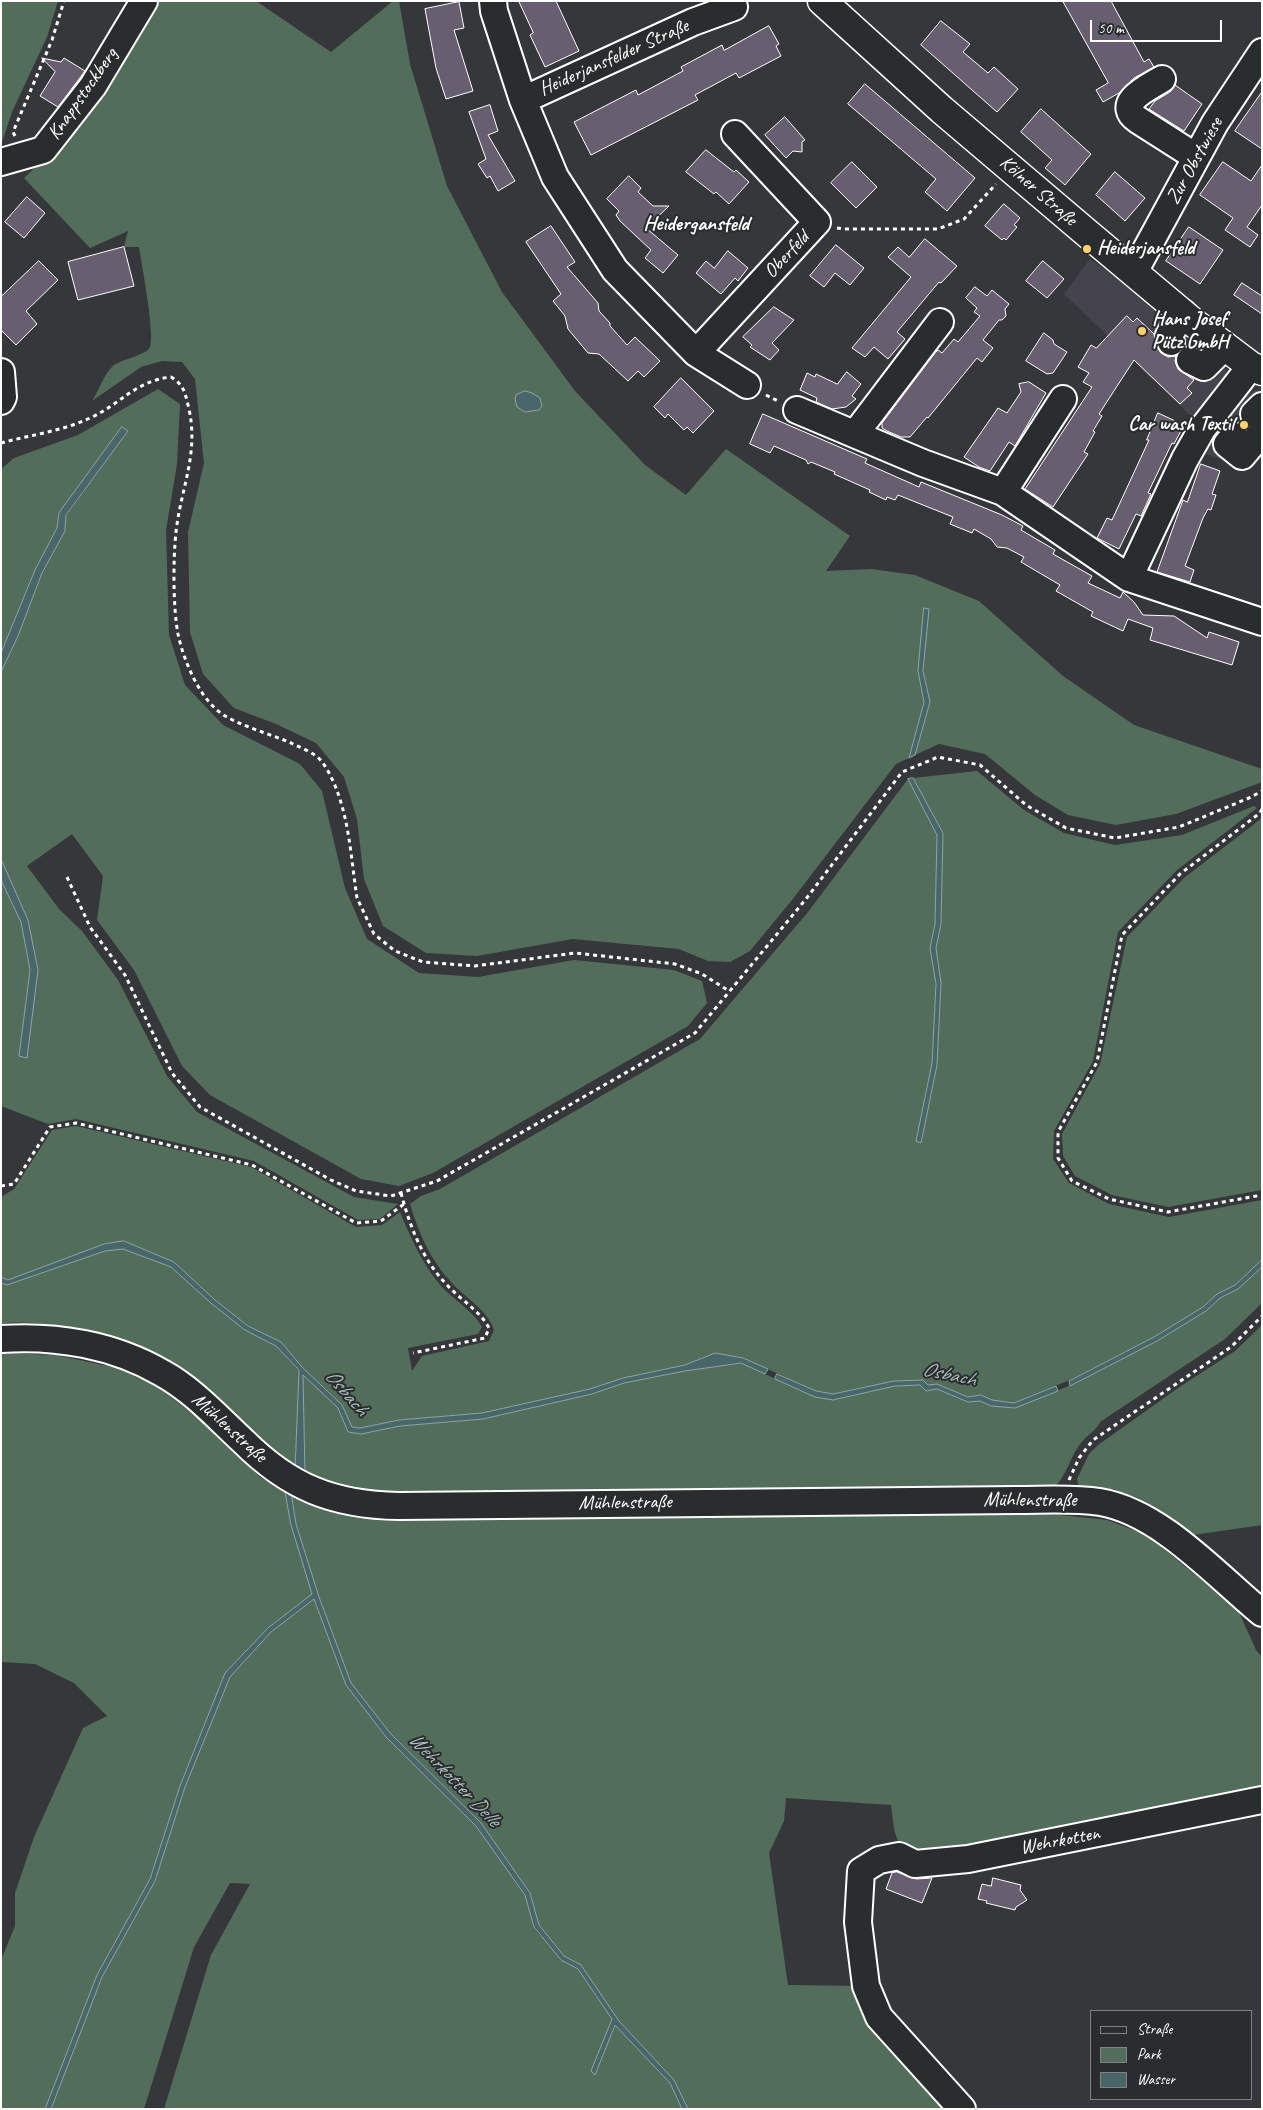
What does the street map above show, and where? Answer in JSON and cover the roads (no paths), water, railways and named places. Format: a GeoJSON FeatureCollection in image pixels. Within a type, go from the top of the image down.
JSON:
{"type":"FeatureCollection","features":[{"type":"Feature","properties":{"kind":"main road","name":"Kölner Straße"},"geometry":{"type":"LineString","coordinates":[[822,1],[942,110],[1183,313],[1256,369]]}},
{"type":"Feature","properties":{"kind":"street","name":"Knappstockberg"},"geometry":{"type":"LineString","coordinates":[[12,158],[43,150],[93,86],[144,1]]}},
{"type":"Feature","properties":{"kind":"street","name":"Heiderjansfelder Straße"},"geometry":{"type":"LineString","coordinates":[[493,1],[494,11],[522,100],[555,177],[615,270],[696,353],[746,385]]}},
{"type":"Feature","properties":{"kind":"street","name":"Heiderjansfelder Straße"},"geometry":{"type":"LineString","coordinates":[[522,100],[693,22],[734,7]]}},
{"type":"Feature","properties":{"kind":"street","name":"Zur Obstwiese"},"geometry":{"type":"LineString","coordinates":[[1134,272],[1215,123],[1262,54]]}},
{"type":"Feature","properties":{"kind":"street"},"geometry":{"type":"LineString","coordinates":[[1162,79],[1134,96],[1131,103],[1132,113],[1138,120],[1196,157]]}},
{"type":"Feature","properties":{"kind":"street","name":"Oberfeld"},"geometry":{"type":"LineString","coordinates":[[696,353],[817,222],[735,134]]}},
{"type":"Feature","properties":{"kind":"street"},"geometry":{"type":"LineString","coordinates":[[1171,342],[1169,335],[1183,313]]}},
{"type":"Feature","properties":{"kind":"street"},"geometry":{"type":"LineString","coordinates":[[855,434],[940,322]]}},
{"type":"Feature","properties":{"kind":"street"},"geometry":{"type":"LineString","coordinates":[[1190,360],[1204,367],[1225,346]]}},
{"type":"Feature","properties":{"kind":"street"},"geometry":{"type":"LineString","coordinates":[[1128,578],[1185,459],[1202,429],[1256,369]]}},
{"type":"Feature","properties":{"kind":"street"},"geometry":{"type":"LineString","coordinates":[[1,372],[3,397],[1,402]]}},
{"type":"Feature","properties":{"kind":"street"},"geometry":{"type":"LineString","coordinates":[[1003,492],[1063,399]]}},
{"type":"Feature","properties":{"kind":"street"},"geometry":{"type":"LineString","coordinates":[[797,410],[923,463],[1003,492],[1128,578],[1262,622]]}},
{"type":"Feature","properties":{"kind":"street"},"geometry":{"type":"LineString","coordinates":[[1231,440],[1242,456],[1259,417]]}},
{"type":"Feature","properties":{"kind":"street","name":"Mühlenstraße"},"geometry":{"type":"LineString","coordinates":[[1,1339],[40,1338],[81,1343],[116,1352],[146,1365],[163,1373],[200,1401],[250,1449],[281,1474],[310,1490],[349,1502],[381,1506],[1065,1500],[1100,1502],[1143,1516],[1170,1535],[1262,1613]]}},
{"type":"Feature","properties":{"kind":"street","name":"Wehrkotten"},"geometry":{"type":"LineString","coordinates":[[962,2109],[879,2017],[866,1986],[858,1922],[861,1871],[879,1860],[899,1856],[915,1864],[968,1859],[1262,1800]]}},
{"type":"Feature","properties":{"kind":"water"},"geometry":{"type":"Polygon","coordinates":[[[525,391],[540,398],[542,406],[539,410],[525,412],[517,407],[516,395],[525,391]]]}},
{"type":"Feature","properties":{"kind":"water"},"geometry":{"type":"Polygon","coordinates":[[[122,427],[128,431],[66,515],[65,531],[42,573],[18,636],[1,672],[1,653],[35,570],[57,528],[59,513],[122,427]]]}},
{"type":"Feature","properties":{"kind":"water"},"geometry":{"type":"Polygon","coordinates":[[[924,608],[929,609],[923,671],[930,702],[915,755],[909,758],[924,702],[918,671],[924,608]]]}},
{"type":"Feature","properties":{"kind":"water"},"geometry":{"type":"Polygon","coordinates":[[[913,778],[943,833],[941,924],[936,948],[941,983],[937,1065],[921,1143],[916,1141],[932,1063],[936,984],[930,948],[935,924],[937,835],[908,779],[913,778]]]}},
{"type":"Feature","properties":{"kind":"water"},"geometry":{"type":"Polygon","coordinates":[[[1,859],[28,920],[38,970],[27,1058],[19,1056],[30,970],[21,922],[1,880],[1,859]]]}},
{"type":"Feature","properties":{"kind":"water"},"geometry":{"type":"Polygon","coordinates":[[[124,1241],[174,1262],[215,1300],[248,1326],[281,1342],[302,1367],[342,1405],[352,1427],[360,1428],[399,1420],[482,1413],[590,1389],[623,1378],[685,1365],[715,1353],[743,1358],[768,1369],[765,1374],[741,1363],[685,1371],[624,1383],[592,1394],[483,1419],[400,1426],[361,1434],[348,1432],[338,1408],[303,1375],[305,1475],[295,1471],[299,1370],[276,1346],[245,1330],[212,1304],[171,1267],[123,1249],[105,1251],[7,1285],[1,1283],[1,1277],[8,1280],[104,1244],[124,1241]]]}},
{"type":"Feature","properties":{"kind":"water"},"geometry":{"type":"Polygon","coordinates":[[[1262,1260],[1262,1267],[1238,1289],[1220,1298],[1206,1311],[1157,1341],[1070,1386],[1069,1381],[1154,1337],[1203,1307],[1217,1294],[1235,1285],[1262,1260]]]}},
{"type":"Feature","properties":{"kind":"water"},"geometry":{"type":"Polygon","coordinates":[[[777,1374],[816,1391],[833,1394],[894,1381],[923,1380],[928,1385],[937,1384],[968,1397],[981,1395],[992,1400],[1014,1403],[1056,1386],[1058,1391],[1015,1408],[991,1406],[980,1401],[968,1402],[937,1389],[926,1391],[920,1385],[895,1386],[833,1400],[815,1397],[775,1379],[777,1374]]]}},
{"type":"Feature","properties":{"kind":"water"},"geometry":{"type":"Polygon","coordinates":[[[285,1490],[291,1492],[296,1524],[319,1597],[351,1683],[390,1733],[481,1823],[530,1893],[539,1925],[564,1956],[581,1965],[619,2021],[674,2080],[688,2109],[682,2109],[670,2083],[615,2025],[595,2075],[591,2071],[612,2019],[578,1969],[561,1960],[534,1927],[525,1895],[476,1826],[386,1737],[346,1685],[314,1599],[271,1632],[230,1677],[185,1787],[155,1881],[102,1977],[51,2109],[45,2109],[97,1975],[150,1879],[180,1786],[225,1673],[268,1628],[312,1594],[291,1525],[285,1490]]]}},
{"type":"Feature","properties":{"kind":"place","name":"Heiderjansfeld"},"geometry":{"type":"Point","coordinates":[1087,249]}},
{"type":"Feature","properties":{"kind":"place","name":"Hans Josef Pütz GmbH"},"geometry":{"type":"Point","coordinates":[1142,331]}},
{"type":"Feature","properties":{"kind":"place","name":"Car wash Textil"},"geometry":{"type":"Point","coordinates":[1244,425]}},
{"type":"Feature","properties":{"kind":"district","name":"Heidergansfeld"},"geometry":{"type":"Point","coordinates":[696,224]}},
{"type":"Feature","properties":{"kind":"water label","name":"Osbach"},"geometry":{"type":"Point","coordinates":[949,1375]}},
{"type":"Feature","properties":{"kind":"water label","name":"Osbach"},"geometry":{"type":"Point","coordinates":[346,1393]}},
{"type":"Feature","properties":{"kind":"water label","name":"Wehrkotter Delle"},"geometry":{"type":"Point","coordinates":[454,1780]}}]}
